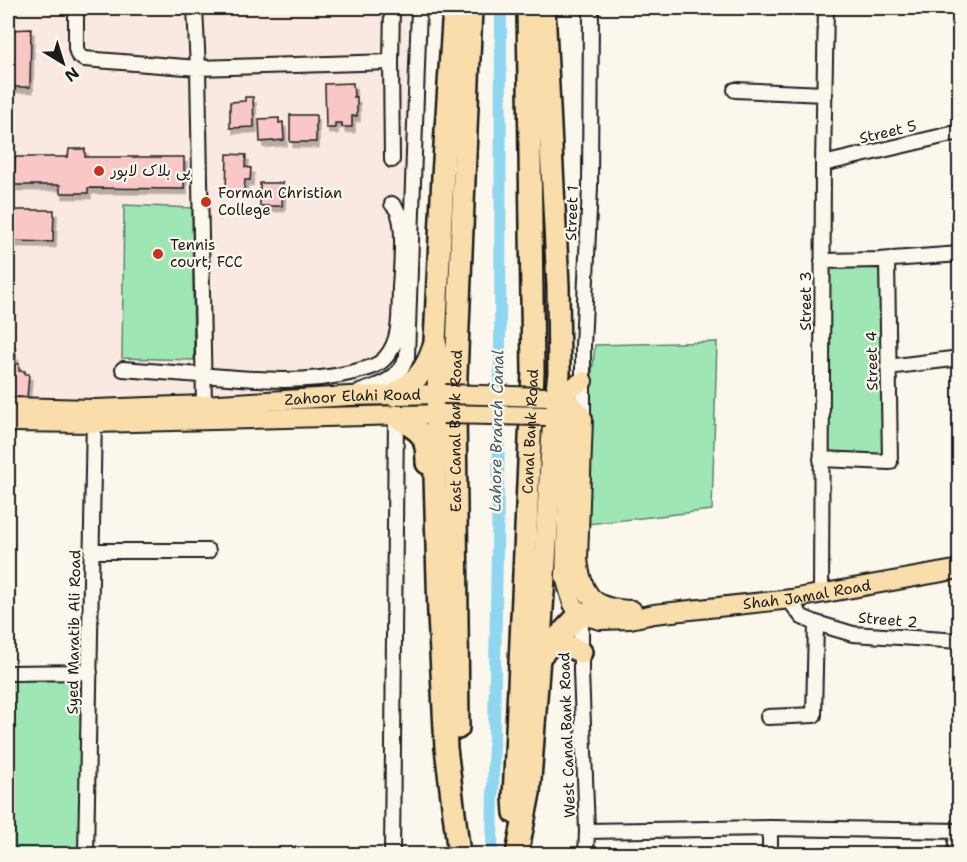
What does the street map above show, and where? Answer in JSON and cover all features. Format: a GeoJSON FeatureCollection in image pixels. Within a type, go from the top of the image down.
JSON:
{"type":"FeatureCollection","features":[{"type":"Feature","properties":{"kind":"highway"},"geometry":{"type":"LineString","coordinates":[[454,8],[435,342],[439,363],[441,404],[435,476],[446,748],[459,854]]}},
{"type":"Feature","properties":{"kind":"highway","name":"East Canal Bank Road"},"geometry":{"type":"LineString","coordinates":[[459,854],[455,400],[471,8]]}},
{"type":"Feature","properties":{"kind":"highway","name":"Canal Bank Road"},"geometry":{"type":"LineString","coordinates":[[517,855],[514,798],[533,372],[528,8]]}},
{"type":"Feature","properties":{"kind":"highway"},"geometry":{"type":"LineString","coordinates":[[517,855],[529,793],[539,657],[550,407],[559,346],[544,8]]}},
{"type":"Feature","properties":{"kind":"highway"},"geometry":{"type":"LineString","coordinates":[[435,342],[423,371],[409,385],[395,405],[424,439],[427,446],[427,465],[435,476]]}},
{"type":"Feature","properties":{"kind":"highway"},"geometry":{"type":"LineString","coordinates":[[539,657],[581,614]]}},
{"type":"Feature","properties":{"kind":"highway"},"geometry":{"type":"LineString","coordinates":[[555,640],[580,652]]}},
{"type":"Feature","properties":{"kind":"main road"},"geometry":{"type":"LineString","coordinates":[[550,407],[584,381]]}},
{"type":"Feature","properties":{"kind":"main road","name":"Zahoor Elahi Road"},"geometry":{"type":"LineString","coordinates":[[8,422],[204,405],[349,396],[395,405]]}},
{"type":"Feature","properties":{"kind":"main road"},"geometry":{"type":"LineString","coordinates":[[550,407],[566,400],[575,406],[583,419],[578,559],[581,581],[589,595],[603,606],[654,615]]}},
{"type":"Feature","properties":{"kind":"main road","name":"Zahoor Elahi Road"},"geometry":{"type":"LineString","coordinates":[[8,408],[94,416],[441,404],[550,407]]}},
{"type":"Feature","properties":{"kind":"main road"},"geometry":{"type":"LineString","coordinates":[[550,407],[565,419],[570,427],[564,569],[570,597],[581,614]]}},
{"type":"Feature","properties":{"kind":"main road","name":"Shah Jamal Road"},"geometry":{"type":"LineString","coordinates":[[581,614],[592,618],[630,619],[791,599],[960,569]]}},
{"type":"Feature","properties":{"kind":"street"},"geometry":{"type":"LineString","coordinates":[[76,8],[76,48],[78,55],[84,59],[198,68],[391,62]]}},
{"type":"Feature","properties":{"kind":"street"},"geometry":{"type":"LineString","coordinates":[[195,8],[204,405]]}},
{"type":"Feature","properties":{"kind":"street"},"geometry":{"type":"LineString","coordinates":[[392,8],[392,160]]}},
{"type":"Feature","properties":{"kind":"street"},"geometry":{"type":"LineString","coordinates":[[349,396],[392,379],[399,373],[408,357],[419,8]]}},
{"type":"Feature","properties":{"kind":"street","name":"Street 1"},"geometry":{"type":"LineString","coordinates":[[583,419],[583,347],[590,187],[591,8]]}},
{"type":"Feature","properties":{"kind":"street","name":"Street 3"},"geometry":{"type":"LineString","coordinates":[[820,594],[826,8]]}},
{"type":"Feature","properties":{"kind":"street"},"geometry":{"type":"LineString","coordinates":[[735,90],[825,94]]}},
{"type":"Feature","properties":{"kind":"street","name":"Street 5"},"geometry":{"type":"LineString","coordinates":[[823,164],[960,132]]}},
{"type":"Feature","properties":{"kind":"street"},"geometry":{"type":"LineString","coordinates":[[123,369],[250,380],[314,379],[362,370],[382,362],[392,349],[398,325],[401,220],[392,204]]}},
{"type":"Feature","properties":{"kind":"street"},"geometry":{"type":"LineString","coordinates":[[822,261],[886,260],[960,254]]}},
{"type":"Feature","properties":{"kind":"street","name":"Street 4"},"geometry":{"type":"LineString","coordinates":[[821,459],[890,462],[886,260]]}},
{"type":"Feature","properties":{"kind":"street"},"geometry":{"type":"LineString","coordinates":[[888,367],[960,358]]}},
{"type":"Feature","properties":{"kind":"street"},"geometry":{"type":"LineString","coordinates":[[392,855],[395,405]]}},
{"type":"Feature","properties":{"kind":"street","name":"Syed Maratib Ali Road"},"geometry":{"type":"LineString","coordinates":[[86,855],[94,416]]}},
{"type":"Feature","properties":{"kind":"street"},"geometry":{"type":"LineString","coordinates":[[92,551],[208,551]]}},
{"type":"Feature","properties":{"kind":"street","name":"Street 2"},"geometry":{"type":"LineString","coordinates":[[791,599],[802,617],[853,634],[960,641]]}},
{"type":"Feature","properties":{"kind":"street","name":"West Canal Bank Road"},"geometry":{"type":"LineString","coordinates":[[581,614],[586,855]]}},
{"type":"Feature","properties":{"kind":"street"},"geometry":{"type":"LineString","coordinates":[[768,717],[814,715],[816,623]]}},
{"type":"Feature","properties":{"kind":"street"},"geometry":{"type":"LineString","coordinates":[[8,672],[90,672]]}},
{"type":"Feature","properties":{"kind":"street"},"geometry":{"type":"LineString","coordinates":[[587,831],[770,828],[958,831],[955,855]]}},
{"type":"Feature","properties":{"kind":"street"},"geometry":{"type":"LineString","coordinates":[[770,828],[770,855]]}},
{"type":"Feature","properties":{"kind":"shaded area","name":"Forman Christian College"},"geometry":{"type":"Polygon","coordinates":[[[8,8],[408,8],[400,396],[8,398],[8,8]]]}},
{"type":"Feature","properties":{"kind":"green space","name":"Tennis court, FCC"},"geometry":{"type":"Polygon","coordinates":[[[124,205],[192,208],[194,360],[122,358],[124,205]]]}},
{"type":"Feature","properties":{"kind":"green space"},"geometry":{"type":"Polygon","coordinates":[[[887,260],[890,462],[821,459],[822,261],[887,260]]]}},
{"type":"Feature","properties":{"kind":"green space"},"geometry":{"type":"Polygon","coordinates":[[[717,342],[712,510],[588,524],[591,383],[595,345],[717,342]]]}},
{"type":"Feature","properties":{"kind":"green space"},"geometry":{"type":"Polygon","coordinates":[[[8,680],[83,680],[81,854],[8,854],[8,680]]]}},
{"type":"Feature","properties":{"kind":"building"},"geometry":{"type":"Polygon","coordinates":[[[31,29],[30,87],[8,87],[8,30],[31,29]]]}},
{"type":"Feature","properties":{"kind":"building"},"geometry":{"type":"Polygon","coordinates":[[[353,83],[354,97],[357,97],[357,116],[352,116],[352,127],[342,127],[342,123],[335,123],[335,128],[326,128],[325,84],[353,83]]]}},
{"type":"Feature","properties":{"kind":"building"},"geometry":{"type":"Polygon","coordinates":[[[245,97],[253,97],[254,127],[230,128],[230,102],[245,101],[245,97]]]}},
{"type":"Feature","properties":{"kind":"building"},"geometry":{"type":"Polygon","coordinates":[[[290,115],[316,115],[316,142],[290,142],[290,115]]]}},
{"type":"Feature","properties":{"kind":"building"},"geometry":{"type":"Polygon","coordinates":[[[279,118],[279,123],[283,122],[284,140],[260,142],[259,119],[279,118]]]}},
{"type":"Feature","properties":{"kind":"building","name":"پی بلاک لاہور"},"geometry":{"type":"Polygon","coordinates":[[[69,149],[85,149],[85,157],[184,157],[184,189],[88,188],[88,193],[60,193],[60,185],[14,185],[15,157],[68,157],[69,149]]]}},
{"type":"Feature","properties":{"kind":"building"},"geometry":{"type":"Polygon","coordinates":[[[227,154],[246,155],[245,167],[251,168],[250,180],[245,180],[244,191],[226,191],[227,154]]]}},
{"type":"Feature","properties":{"kind":"building"},"geometry":{"type":"Polygon","coordinates":[[[260,183],[283,183],[282,206],[260,206],[260,183]]]}},
{"type":"Feature","properties":{"kind":"building"},"geometry":{"type":"Polygon","coordinates":[[[8,210],[54,210],[53,242],[8,241],[8,210]]]}},
{"type":"Feature","properties":{"kind":"building"},"geometry":{"type":"Polygon","coordinates":[[[8,343],[13,343],[12,355],[16,355],[15,363],[19,364],[19,371],[29,374],[27,398],[11,397],[12,384],[8,384],[8,343]]]}},
{"type":"Feature","properties":{"kind":"waterway","name":"Lahore Branch Canal"},"geometry":{"type":"LineString","coordinates":[[492,854],[500,367],[501,8]]}},
{"type":"Feature","properties":{"kind":"place","name":"پی بلاک لاہور"},"geometry":{"type":"Point","coordinates":[99,171]}},
{"type":"Feature","properties":{"kind":"place","name":"Forman Christian College"},"geometry":{"type":"Point","coordinates":[206,202]}},
{"type":"Feature","properties":{"kind":"place","name":"Tennis court, FCC"},"geometry":{"type":"Point","coordinates":[158,254]}}]}
